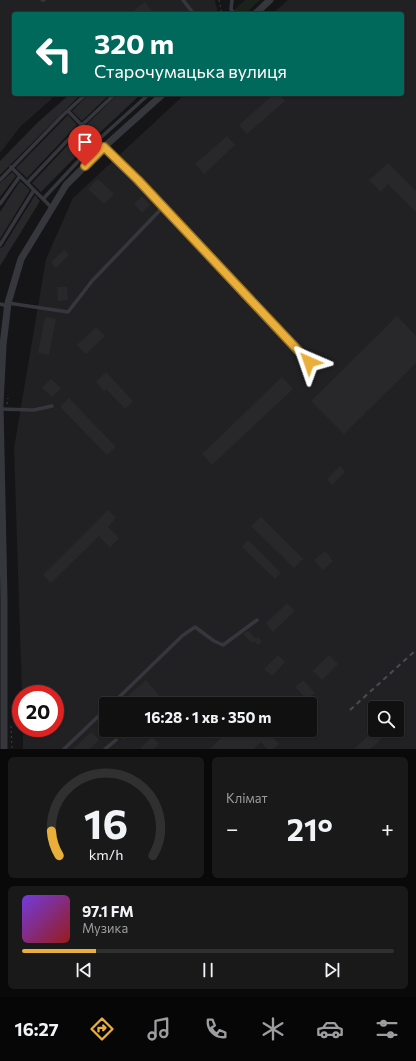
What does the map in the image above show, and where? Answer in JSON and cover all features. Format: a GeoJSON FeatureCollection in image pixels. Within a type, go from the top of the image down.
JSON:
{"type":"FeatureCollection","features":[{"type":"Feature","properties":{"kind":"street"},"geometry":{"type":"LineString","coordinates":[[257,12],[270,0]]}},
{"type":"Feature","properties":{"kind":"street"},"geometry":{"type":"LineString","coordinates":[[4,749],[0,391],[2,330],[5,304],[21,259],[66,185],[104,147],[160,96]]}},
{"type":"Feature","properties":{"kind":"lane"},"geometry":{"type":"LineString","coordinates":[[183,0],[192,12]]}},
{"type":"Feature","properties":{"kind":"lane"},"geometry":{"type":"LineString","coordinates":[[232,0],[231,9],[233,12]]}},
{"type":"Feature","properties":{"kind":"lane"},"geometry":{"type":"LineString","coordinates":[[0,180],[11,167],[84,96]]}},
{"type":"Feature","properties":{"kind":"lane"},"geometry":{"type":"LineString","coordinates":[[27,183],[82,125],[113,96]]}},
{"type":"Feature","properties":{"kind":"lane"},"geometry":{"type":"LineString","coordinates":[[43,199],[97,141],[147,96]]}},
{"type":"Feature","properties":{"kind":"lane"},"geometry":{"type":"LineString","coordinates":[[68,111],[97,141]]}},
{"type":"Feature","properties":{"kind":"lane"},"geometry":{"type":"LineString","coordinates":[[104,147],[163,207],[309,362]]}},
{"type":"Feature","properties":{"kind":"lane"},"geometry":{"type":"LineString","coordinates":[[11,167],[52,208]]}},
{"type":"Feature","properties":{"kind":"lane"},"geometry":{"type":"LineString","coordinates":[[0,204],[20,176]]}},
{"type":"Feature","properties":{"kind":"lane"},"geometry":{"type":"LineString","coordinates":[[0,245],[34,190]]}},
{"type":"Feature","properties":{"kind":"lane"},"geometry":{"type":"LineString","coordinates":[[5,304],[68,312],[92,281],[163,207]]}},
{"type":"Feature","properties":{"kind":"lane"},"geometry":{"type":"LineString","coordinates":[[1,408],[34,410],[52,406]]}},
{"type":"Feature","properties":{"kind":"lane"},"geometry":{"type":"LineString","coordinates":[[119,697],[182,636],[195,627],[214,641],[223,645],[257,620]]}},
{"type":"Feature","properties":{"kind":"lane"},"geometry":{"type":"LineString","coordinates":[[64,749],[99,716]]}},
{"type":"Feature","properties":{"kind":"lane"},"geometry":{"type":"LineString","coordinates":[[105,749],[116,740]]}},
{"type":"Feature","properties":{"kind":"path"},"geometry":{"type":"LineString","coordinates":[[218,0],[221,12]]}},
{"type":"Feature","properties":{"kind":"shaded area"},"geometry":{"type":"Polygon","coordinates":[[[0,0],[215,0],[218,12],[12,12],[12,96],[55,96],[20,127],[0,153],[0,0]]]}},
{"type":"Feature","properties":{"kind":"shaded area"},"geometry":{"type":"Polygon","coordinates":[[[245,0],[260,0],[247,12],[233,11],[245,0]]]}},
{"type":"Feature","properties":{"kind":"shaded area"},"geometry":{"type":"Polygon","coordinates":[[[288,0],[416,0],[416,749],[23,749],[23,737],[64,737],[64,685],[22,685],[14,448],[46,259],[73,198],[183,96],[404,96],[404,12],[274,12],[288,0]]]}},
{"type":"Feature","properties":{"kind":"building"},"geometry":{"type":"Polygon","coordinates":[[[145,2],[152,12],[132,12],[145,2]]]}},
{"type":"Feature","properties":{"kind":"building"},"geometry":{"type":"Polygon","coordinates":[[[68,96],[79,96],[0,175],[0,161],[38,122],[68,96]]]}},
{"type":"Feature","properties":{"kind":"building"},"geometry":{"type":"Polygon","coordinates":[[[87,96],[108,96],[82,121],[72,111],[87,96]]]}},
{"type":"Feature","properties":{"kind":"building"},"geometry":{"type":"Polygon","coordinates":[[[116,96],[139,96],[96,136],[86,125],[116,96]]]}},
{"type":"Feature","properties":{"kind":"building"},"geometry":{"type":"Polygon","coordinates":[[[272,96],[281,96],[285,101],[247,134],[239,125],[272,96]]]}},
{"type":"Feature","properties":{"kind":"building"},"geometry":{"type":"Polygon","coordinates":[[[68,115],[77,125],[27,178],[16,168],[68,115]]]}},
{"type":"Feature","properties":{"kind":"building"},"geometry":{"type":"Polygon","coordinates":[[[82,130],[92,140],[41,192],[32,183],[82,130]]]}},
{"type":"Feature","properties":{"kind":"building"},"geometry":{"type":"Polygon","coordinates":[[[227,136],[235,145],[204,174],[195,164],[227,136]]]}},
{"type":"Feature","properties":{"kind":"building"},"geometry":{"type":"Polygon","coordinates":[[[388,163],[416,191],[416,212],[388,184],[381,192],[369,180],[388,163]]]}},
{"type":"Feature","properties":{"kind":"building"},"geometry":{"type":"Polygon","coordinates":[[[12,172],[16,176],[0,197],[0,183],[12,172]]]}},
{"type":"Feature","properties":{"kind":"building"},"geometry":{"type":"Polygon","coordinates":[[[98,179],[114,194],[104,204],[88,189],[98,179]]]}},
{"type":"Feature","properties":{"kind":"building"},"geometry":{"type":"Polygon","coordinates":[[[20,181],[30,190],[0,239],[0,212],[20,181]]]}},
{"type":"Feature","properties":{"kind":"building"},"geometry":{"type":"Polygon","coordinates":[[[35,195],[40,201],[0,266],[0,248],[3,247],[35,195]]]}},
{"type":"Feature","properties":{"kind":"building"},"geometry":{"type":"Polygon","coordinates":[[[142,196],[150,205],[142,213],[134,204],[142,196]]]}},
{"type":"Feature","properties":{"kind":"building"},"geometry":{"type":"Polygon","coordinates":[[[64,250],[69,255],[56,268],[51,262],[64,250]]]}},
{"type":"Feature","properties":{"kind":"building"},"geometry":{"type":"Polygon","coordinates":[[[57,287],[67,287],[68,300],[58,301],[57,287]]]}},
{"type":"Feature","properties":{"kind":"building"},"geometry":{"type":"Polygon","coordinates":[[[397,316],[416,336],[416,363],[344,434],[311,401],[397,316]]]}},
{"type":"Feature","properties":{"kind":"building"},"geometry":{"type":"Polygon","coordinates":[[[45,317],[56,319],[49,355],[38,353],[45,317]]]}},
{"type":"Feature","properties":{"kind":"building"},"geometry":{"type":"Polygon","coordinates":[[[96,327],[105,336],[86,354],[77,345],[96,327]]]}},
{"type":"Feature","properties":{"kind":"building"},"geometry":{"type":"Polygon","coordinates":[[[106,372],[133,401],[125,409],[106,389],[104,391],[96,382],[106,372]]]}},
{"type":"Feature","properties":{"kind":"building"},"geometry":{"type":"Polygon","coordinates":[[[282,377],[293,389],[212,465],[202,454],[282,377]]]}},
{"type":"Feature","properties":{"kind":"building"},"geometry":{"type":"Polygon","coordinates":[[[51,379],[61,388],[52,397],[42,388],[51,379]]]}},
{"type":"Feature","properties":{"kind":"building"},"geometry":{"type":"Polygon","coordinates":[[[69,398],[116,447],[107,455],[60,407],[69,398]]]}},
{"type":"Feature","properties":{"kind":"building"},"geometry":{"type":"Polygon","coordinates":[[[340,466],[345,472],[332,485],[327,479],[340,466]]]}},
{"type":"Feature","properties":{"kind":"building"},"geometry":{"type":"Polygon","coordinates":[[[108,510],[116,518],[108,527],[119,538],[110,548],[99,536],[51,583],[43,575],[108,510]]]}},
{"type":"Feature","properties":{"kind":"building"},"geometry":{"type":"Polygon","coordinates":[[[261,517],[303,559],[294,568],[251,526],[261,517]]]}},
{"type":"Feature","properties":{"kind":"building"},"geometry":{"type":"Polygon","coordinates":[[[248,540],[281,573],[275,579],[242,547],[248,540]]]}},
{"type":"Feature","properties":{"kind":"building"},"geometry":{"type":"Polygon","coordinates":[[[325,551],[333,561],[323,570],[314,560],[325,551]]]}},
{"type":"Feature","properties":{"kind":"building"},"geometry":{"type":"Polygon","coordinates":[[[287,603],[295,611],[273,632],[266,623],[287,603]]]}},
{"type":"Feature","properties":{"kind":"building"},"geometry":{"type":"Polygon","coordinates":[[[248,631],[256,639],[258,637],[262,641],[258,645],[254,641],[252,643],[243,634],[248,631]]]}},
{"type":"Feature","properties":{"kind":"building"},"geometry":{"type":"Polygon","coordinates":[[[278,655],[285,662],[272,676],[264,669],[278,655]]]}},
{"type":"Feature","properties":{"kind":"building"},"geometry":{"type":"Polygon","coordinates":[[[329,655],[338,664],[322,680],[313,671],[329,655]]]}},
{"type":"Feature","properties":{"kind":"building"},"geometry":{"type":"Polygon","coordinates":[[[146,680],[161,697],[127,697],[146,680]]]}},
{"type":"Feature","properties":{"kind":"building"},"geometry":{"type":"Polygon","coordinates":[[[303,680],[315,693],[310,697],[304,697],[295,687],[303,680]]]}},
{"type":"Feature","properties":{"kind":"building"},"geometry":{"type":"Polygon","coordinates":[[[91,732],[99,740],[90,749],[73,749],[91,732]]]}},
{"type":"Feature","properties":{"kind":"building"},"geometry":{"type":"Polygon","coordinates":[[[368,736],[368,737],[383,737],[370,749],[354,749],[368,736]]]}},
{"type":"Feature","properties":{"kind":"building"},"geometry":{"type":"Polygon","coordinates":[[[152,737],[159,744],[154,749],[140,749],[152,737]]]}},
{"type":"Feature","properties":{"kind":"building"},"geometry":{"type":"Polygon","coordinates":[[[222,737],[272,737],[279,744],[273,749],[267,749],[261,742],[254,749],[210,749],[222,737]]]}},
{"type":"Feature","properties":{"kind":"railway"},"geometry":{"type":"LineString","coordinates":[[350,710],[416,650]]}},
{"type":"Feature","properties":{"kind":"route"},"geometry":{"type":"LineString","coordinates":[[85,166],[104,147],[138,180],[309,362]]}}]}
